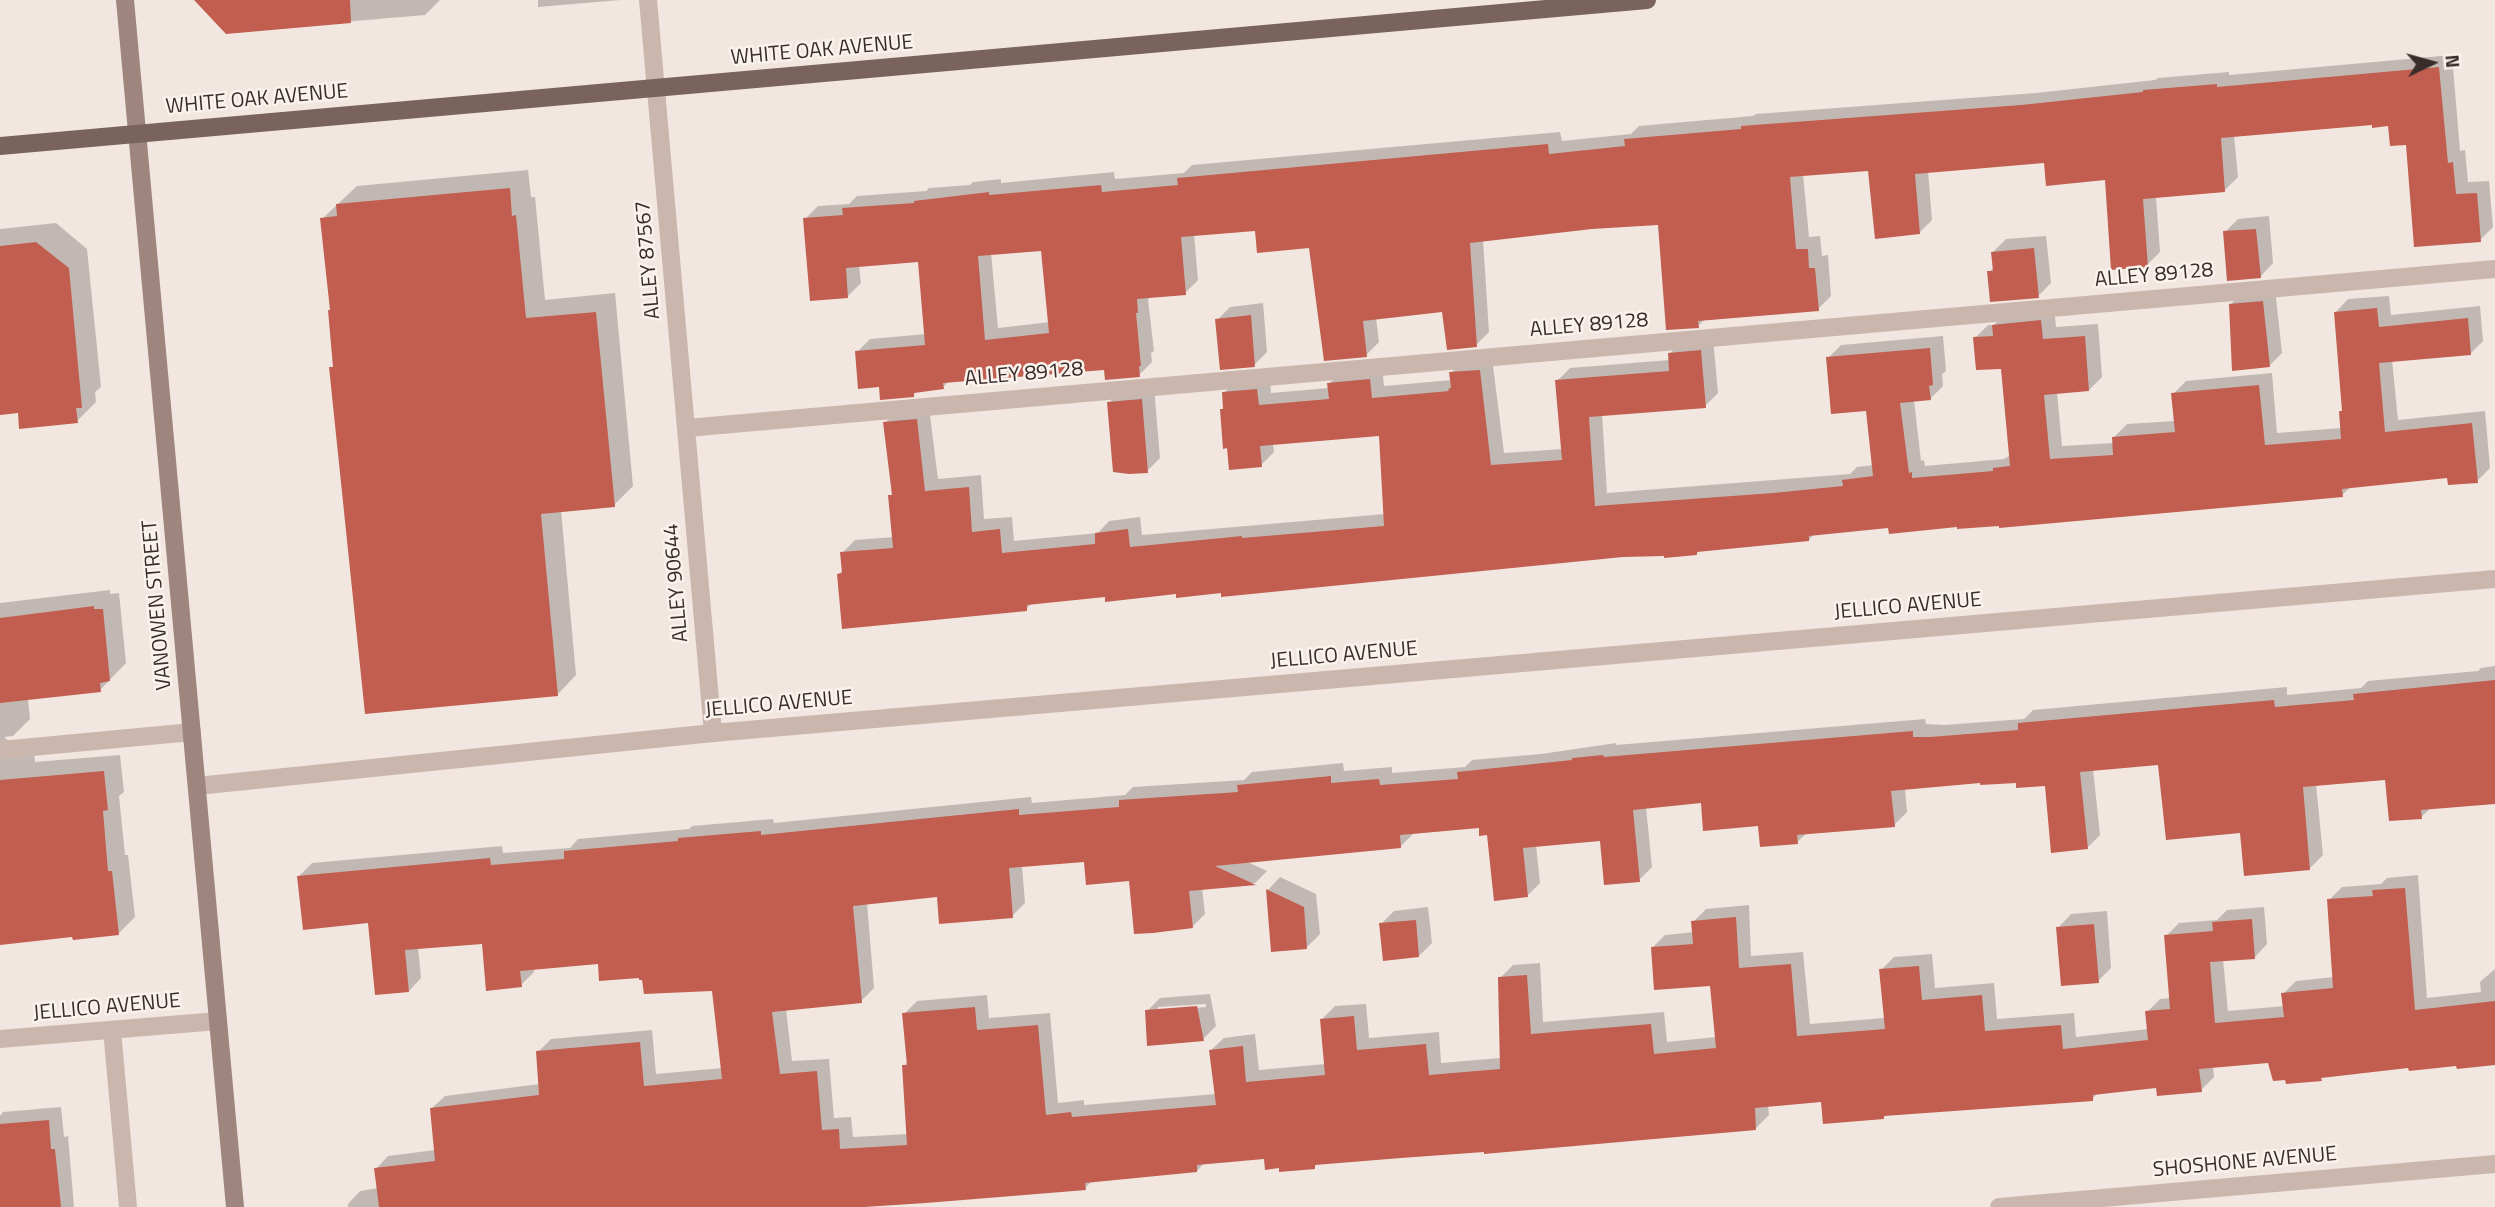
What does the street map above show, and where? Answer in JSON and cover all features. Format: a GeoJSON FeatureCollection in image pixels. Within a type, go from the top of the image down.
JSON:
{"type":"FeatureCollection","features":[{"type":"Feature","properties":{"kind":"main road","name":"VANOWEN STREET"},"geometry":{"type":"LineString","coordinates":[[125,0],[235,1207]]}},
{"type":"Feature","properties":{"kind":"main road","name":"WHITE OAK AVENUE"},"geometry":{"type":"LineString","coordinates":[[0,146],[1647,0]]}},
{"type":"Feature","properties":{"kind":"street","name":"ALLEY 87567"},"geometry":{"type":"LineString","coordinates":[[649,0],[687,428]]}},
{"type":"Feature","properties":{"kind":"street","name":"ALLEY 89128"},"geometry":{"type":"LineString","coordinates":[[687,428],[2495,269]]}},
{"type":"Feature","properties":{"kind":"street","name":"ALLEY 90644"},"geometry":{"type":"LineString","coordinates":[[687,428],[713,733]]}},
{"type":"Feature","properties":{"kind":"street","name":"JELLICO AVENUE"},"geometry":{"type":"LineString","coordinates":[[197,786],[713,733],[2495,579]]}},
{"type":"Feature","properties":{"kind":"street"},"geometry":{"type":"LineString","coordinates":[[0,750],[192,732]]}},
{"type":"Feature","properties":{"kind":"street","name":"JELLICO AVENUE"},"geometry":{"type":"LineString","coordinates":[[0,1040],[218,1021]]}},
{"type":"Feature","properties":{"kind":"street"},"geometry":{"type":"LineString","coordinates":[[112,1030],[128,1207]]}},
{"type":"Feature","properties":{"kind":"street","name":"SHOSHONE AVENUE"},"geometry":{"type":"LineString","coordinates":[[1999,1207],[2495,1164]]}},
{"type":"Feature","properties":{"kind":"building"},"geometry":{"type":"Polygon","coordinates":[[[194,0],[350,0],[351,23],[226,34],[194,0]]]}},
{"type":"Feature","properties":{"kind":"building"},"geometry":{"type":"Polygon","coordinates":[[[2439,67],[2448,163],[2453,162],[2456,194],[2477,193],[2481,242],[2414,247],[2406,145],[2390,146],[2388,126],[2372,128],[2372,125],[2221,138],[2225,192],[2143,199],[2148,267],[2111,270],[2105,180],[2046,186],[2044,163],[1915,174],[1920,234],[1875,239],[1868,171],[1790,177],[1796,249],[1808,249],[1809,268],[1815,268],[1819,311],[1698,321],[1699,328],[1666,330],[1658,225],[1592,229],[1470,243],[1477,347],[1447,350],[1442,312],[1363,321],[1367,357],[1324,361],[1309,248],[1257,253],[1255,231],[1181,237],[1186,295],[1137,299],[1140,377],[1105,380],[1104,370],[943,383],[944,389],[914,393],[914,397],[880,400],[879,387],[858,389],[855,351],[925,345],[918,262],[846,268],[848,298],[810,301],[803,218],[843,215],[842,208],[914,203],[989,192],[989,195],[1101,185],[1102,192],[1178,185],[1177,178],[1548,144],[1549,154],[1625,146],[1624,139],[1741,129],[1741,126],[2021,105],[2143,90],[2217,84],[2217,87],[2439,67]],[[1041,251],[978,256],[985,340],[1049,333],[1041,251]]]}},
{"type":"Feature","properties":{"kind":"building"},"geometry":{"type":"Polygon","coordinates":[[[510,188],[512,216],[516,215],[526,318],[596,312],[615,507],[541,514],[558,696],[365,714],[329,367],[333,367],[330,310],[320,218],[337,216],[336,204],[510,188]]]}},
{"type":"Feature","properties":{"kind":"building"},"geometry":{"type":"Polygon","coordinates":[[[2256,229],[2261,278],[2227,281],[2223,231],[2256,229]]]}},
{"type":"Feature","properties":{"kind":"building"},"geometry":{"type":"Polygon","coordinates":[[[36,242],[69,268],[82,408],[76,408],[78,423],[19,429],[18,413],[0,415],[0,246],[36,242]]]}},
{"type":"Feature","properties":{"kind":"building"},"geometry":{"type":"Polygon","coordinates":[[[2034,248],[2039,298],[1990,302],[1987,271],[1993,271],[1991,252],[2034,248]]]}},
{"type":"Feature","properties":{"kind":"building"},"geometry":{"type":"Polygon","coordinates":[[[2263,301],[2270,367],[2232,371],[2229,304],[2263,301]]]}},
{"type":"Feature","properties":{"kind":"building"},"geometry":{"type":"Polygon","coordinates":[[[2377,308],[2379,327],[2468,318],[2471,355],[2379,363],[2385,432],[2472,423],[2478,483],[2448,485],[2447,478],[2342,489],[2343,497],[1999,528],[1957,527],[1889,534],[1888,528],[1809,536],[1809,541],[1697,552],[1697,555],[1664,558],[1623,557],[1221,597],[1221,593],[1176,598],[1176,594],[1105,602],[1105,597],[1027,605],[1027,611],[842,629],[837,574],[842,573],[840,552],[893,548],[888,495],[892,495],[883,422],[917,419],[925,491],[969,487],[972,532],[1000,529],[1002,553],[1095,544],[1095,533],[1128,529],[1130,547],[1384,526],[1379,436],[1260,446],[1262,467],[1229,470],[1227,448],[1223,449],[1220,409],[1223,409],[1222,392],[1257,389],[1259,405],[1329,399],[1327,383],[1370,379],[1372,398],[1449,391],[1449,372],[1480,370],[1491,465],[1562,460],[1555,380],[1669,371],[1668,353],[1701,350],[1706,408],[1589,417],[1595,506],[1843,486],[1842,480],[1873,476],[1866,411],[1831,414],[1826,357],[1930,348],[1933,385],[1929,386],[1931,400],[1900,403],[1909,473],[1912,472],[1912,478],[1993,471],[1993,468],[2010,466],[2001,369],[1976,370],[1973,337],[1993,336],[1992,325],[2041,320],[2043,339],[2085,336],[2089,391],[2044,395],[2050,459],[2113,455],[2112,437],[2175,432],[2171,393],[2259,385],[2265,445],[2341,439],[2339,411],[2342,411],[2334,312],[2377,308]]]}},
{"type":"Feature","properties":{"kind":"building"},"geometry":{"type":"Polygon","coordinates":[[[1251,315],[1255,367],[1220,370],[1215,319],[1251,315]]]}},
{"type":"Feature","properties":{"kind":"building"},"geometry":{"type":"Polygon","coordinates":[[[1142,399],[1148,473],[1113,472],[1107,402],[1142,399]]]}},
{"type":"Feature","properties":{"kind":"building"},"geometry":{"type":"Polygon","coordinates":[[[94,606],[94,609],[103,609],[110,681],[100,683],[101,692],[0,703],[0,618],[94,606]]]}},
{"type":"Feature","properties":{"kind":"building"},"geometry":{"type":"Polygon","coordinates":[[[2495,680],[2495,804],[2421,810],[2422,819],[2389,821],[2385,780],[2303,787],[2310,870],[2244,876],[2240,833],[2166,840],[2158,765],[2080,772],[2088,849],[2051,853],[2045,786],[2016,788],[2016,783],[1980,783],[1891,791],[1895,827],[1797,835],[1798,844],[1760,847],[1758,826],[1703,831],[1701,803],[1633,810],[1640,882],[1604,885],[1600,841],[1523,848],[1528,897],[1494,901],[1487,835],[1479,836],[1479,828],[1400,835],[1401,848],[1215,866],[1256,885],[1189,891],[1193,928],[1153,933],[1134,934],[1129,881],[1086,885],[1084,862],[1009,868],[1013,918],[939,924],[937,897],[853,906],[862,1003],[772,1012],[780,1074],[817,1071],[822,1130],[839,1129],[840,1149],[907,1145],[902,1065],[907,1065],[902,1013],[975,1007],[977,1030],[1038,1025],[1046,1115],[1071,1112],[1072,1117],[1216,1105],[1209,1050],[1243,1046],[1246,1082],[1325,1075],[1320,1019],[1354,1016],[1357,1050],[1426,1044],[1429,1075],[1500,1069],[1498,977],[1527,975],[1531,1034],[1651,1024],[1654,1054],[1716,1048],[1710,986],[1654,990],[1651,947],[1693,944],[1691,921],[1736,917],[1739,968],[1791,964],[1797,1036],[1885,1029],[1879,969],[1919,966],[1922,1000],[1982,995],[1985,1031],[2061,1025],[2063,1049],[2148,1040],[2145,1011],[2170,1009],[2164,935],[2213,931],[2212,922],[2252,919],[2255,959],[2210,962],[2215,1023],[2284,1017],[2281,993],[2333,988],[2327,899],[2373,896],[2372,890],[2405,888],[2415,1010],[2495,1001],[2495,1065],[2409,1071],[2408,1068],[2286,1084],[2285,1080],[2273,1081],[2268,1063],[2199,1069],[2202,1092],[2157,1096],[2156,1088],[2093,1095],[2093,1101],[1884,1116],[1884,1119],[1823,1124],[1821,1102],[1755,1108],[1756,1130],[1484,1154],[1315,1165],[1315,1169],[1279,1172],[1279,1168],[1265,1170],[1264,1159],[1197,1165],[1197,1172],[1085,1183],[1086,1190],[864,1207],[379,1207],[374,1168],[435,1161],[430,1108],[539,1095],[536,1051],[640,1042],[644,1086],[722,1079],[712,991],[644,994],[642,980],[639,978],[599,981],[598,964],[520,971],[522,987],[486,991],[482,944],[405,950],[409,992],[375,995],[368,923],[303,930],[297,876],[490,858],[491,865],[564,859],[564,851],[678,841],[678,838],[761,831],[761,835],[1019,809],[1019,815],[1119,807],[1119,800],[1238,792],[1237,785],[1331,776],[1331,783],[1379,779],[1380,785],[1458,779],[1457,772],[1603,755],[1913,731],[1913,737],[1930,737],[2018,730],[2018,723],[2274,700],[2275,707],[2354,700],[2353,694],[2495,680]]]}},
{"type":"Feature","properties":{"kind":"building"},"geometry":{"type":"Polygon","coordinates":[[[104,771],[108,810],[103,811],[108,871],[112,871],[119,935],[0,945],[0,780],[104,771]]]}},
{"type":"Feature","properties":{"kind":"building"},"geometry":{"type":"Polygon","coordinates":[[[1266,889],[1304,907],[1307,949],[1271,952],[1266,889]]]}},
{"type":"Feature","properties":{"kind":"building"},"geometry":{"type":"Polygon","coordinates":[[[1416,920],[1419,957],[1383,961],[1379,923],[1416,920]]]}},
{"type":"Feature","properties":{"kind":"building"},"geometry":{"type":"Polygon","coordinates":[[[2094,924],[2099,983],[2061,986],[2056,927],[2094,924]]]}},
{"type":"Feature","properties":{"kind":"building"},"geometry":{"type":"Polygon","coordinates":[[[1197,1006],[1204,1041],[1147,1046],[1145,1010],[1197,1006]]]}},
{"type":"Feature","properties":{"kind":"building"},"geometry":{"type":"Polygon","coordinates":[[[49,1120],[61,1207],[0,1207],[0,1124],[49,1120]]]}}]}
